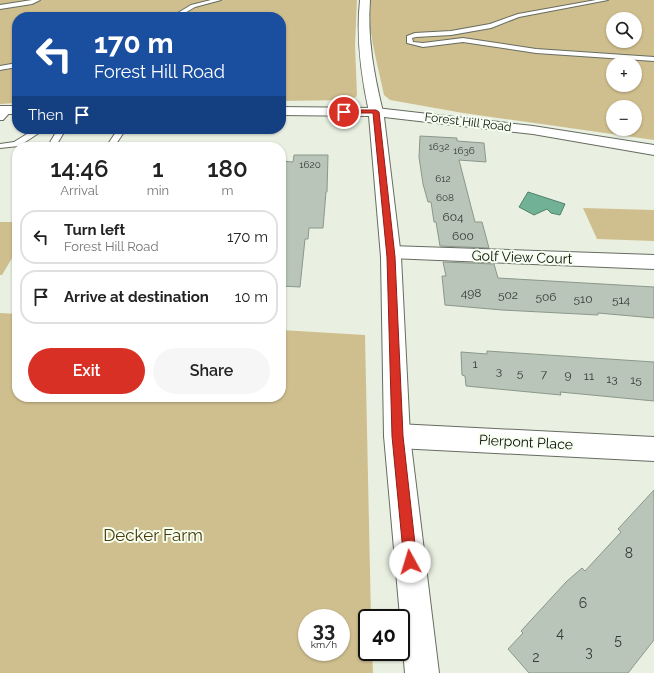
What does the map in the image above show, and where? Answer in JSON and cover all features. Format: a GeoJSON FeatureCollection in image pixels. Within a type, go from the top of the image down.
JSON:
{"type":"FeatureCollection","features":[{"type":"Feature","properties":{"kind":"street"},"geometry":{"type":"LineString","coordinates":[[365,0],[364,16],[366,52],[371,92],[376,112],[390,252],[397,436],[422,673]]}},
{"type":"Feature","properties":{"kind":"street","name":"Forest Hill Road"},"geometry":{"type":"LineString","coordinates":[[286,111],[376,112],[533,130],[654,150]]}},
{"type":"Feature","properties":{"kind":"street","name":"Golf View Court"},"geometry":{"type":"LineString","coordinates":[[390,252],[654,262]]}},
{"type":"Feature","properties":{"kind":"street","name":"Pierpont Place"},"geometry":{"type":"LineString","coordinates":[[397,436],[654,449]]}},
{"type":"Feature","properties":{"kind":"lane"},"geometry":{"type":"LineString","coordinates":[[0,8],[37,0]]}},
{"type":"Feature","properties":{"kind":"lane"},"geometry":{"type":"LineString","coordinates":[[183,12],[193,6],[218,0]]}},
{"type":"Feature","properties":{"kind":"lane"},"geometry":{"type":"LineString","coordinates":[[605,0],[518,16],[491,26],[451,33],[415,35],[409,37],[410,43],[423,46],[448,40],[461,40],[493,43],[534,51],[654,59]]}},
{"type":"Feature","properties":{"kind":"lane"},"geometry":{"type":"LineString","coordinates":[[0,68],[12,67]]}},
{"type":"Feature","properties":{"kind":"lane"},"geometry":{"type":"LineString","coordinates":[[19,142],[33,134]]}},
{"type":"Feature","properties":{"kind":"lane"},"geometry":{"type":"LineString","coordinates":[[0,146],[12,144]]}},
{"type":"Feature","properties":{"kind":"green space"},"geometry":{"type":"Polygon","coordinates":[[[0,0],[357,0],[355,45],[357,95],[356,97],[348,100],[286,101],[286,12],[12,12],[12,103],[0,104],[0,0]]]}},
{"type":"Feature","properties":{"kind":"green space"},"geometry":{"type":"Polygon","coordinates":[[[370,0],[654,0],[654,140],[626,136],[642,136],[642,100],[606,100],[606,133],[463,113],[390,100],[384,95],[370,24],[370,0]]]}},
{"type":"Feature","properties":{"kind":"green space"},"geometry":{"type":"Polygon","coordinates":[[[583,208],[654,210],[654,241],[597,239],[583,208]]]}},
{"type":"Feature","properties":{"kind":"green space"},"geometry":{"type":"Polygon","coordinates":[[[0,222],[12,222],[12,258],[2,275],[0,275],[0,222]]]}},
{"type":"Feature","properties":{"kind":"green space","name":"Decker Farm"},"geometry":{"type":"Polygon","coordinates":[[[0,313],[12,314],[12,402],[286,402],[286,330],[365,335],[371,609],[358,609],[358,661],[372,661],[373,673],[0,673],[0,313]]]}},
{"type":"Feature","properties":{"kind":"shaded area"},"geometry":{"type":"Polygon","coordinates":[[[528,192],[565,204],[560,215],[551,213],[547,209],[534,215],[519,207],[528,192]]]}},
{"type":"Feature","properties":{"kind":"building"},"geometry":{"type":"Polygon","coordinates":[[[420,136],[457,138],[457,141],[484,143],[486,162],[459,160],[475,222],[482,222],[489,248],[440,246],[431,202],[428,202],[423,184],[419,157],[420,136]]]}},
{"type":"Feature","properties":{"kind":"building"},"geometry":{"type":"Polygon","coordinates":[[[294,155],[328,155],[327,192],[323,228],[309,228],[308,239],[305,239],[300,287],[286,286],[286,161],[293,162],[294,155]]]}},
{"type":"Feature","properties":{"kind":"building"},"geometry":{"type":"Polygon","coordinates":[[[443,262],[494,264],[498,278],[654,287],[654,318],[598,313],[598,315],[502,310],[445,305],[442,276],[446,276],[443,262]]]}},
{"type":"Feature","properties":{"kind":"building"},"geometry":{"type":"Polygon","coordinates":[[[487,351],[654,362],[654,401],[560,392],[561,395],[466,386],[465,376],[462,375],[461,352],[487,354],[487,351]]]}},
{"type":"Feature","properties":{"kind":"building"},"geometry":{"type":"Polygon","coordinates":[[[654,490],[654,640],[628,673],[529,673],[508,649],[523,633],[521,631],[566,582],[582,568],[585,571],[621,532],[618,529],[654,490]]]}},
{"type":"Feature","properties":{"kind":"route"},"geometry":{"type":"LineString","coordinates":[[344,112],[376,112],[391,257],[397,436],[410,562]]}}]}
